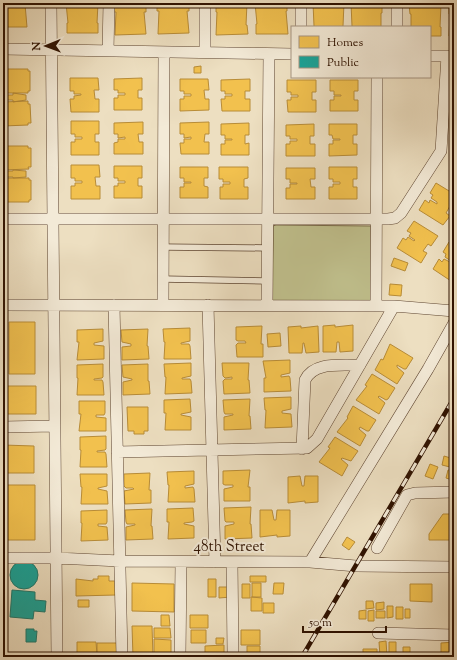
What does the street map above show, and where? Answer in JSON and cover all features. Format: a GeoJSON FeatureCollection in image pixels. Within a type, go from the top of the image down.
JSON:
{"type":"FeatureCollection","features":[{"type":"Feature","properties":{"kind":"street"},"geometry":{"type":"LineString","coordinates":[[51,3],[57,657]]}},
{"type":"Feature","properties":{"kind":"street"},"geometry":{"type":"LineString","coordinates":[[108,51],[109,3]]}},
{"type":"Feature","properties":{"kind":"street"},"geometry":{"type":"LineString","coordinates":[[205,3],[205,52]]}},
{"type":"Feature","properties":{"kind":"street"},"geometry":{"type":"LineString","coordinates":[[301,3],[301,26]]}},
{"type":"Feature","properties":{"kind":"street"},"geometry":{"type":"LineString","coordinates":[[397,3],[397,26]]}},
{"type":"Feature","properties":{"kind":"street"},"geometry":{"type":"LineString","coordinates":[[3,49],[291,54]]}},
{"type":"Feature","properties":{"kind":"street"},"geometry":{"type":"LineString","coordinates":[[163,305],[162,219],[164,52]]}},
{"type":"Feature","properties":{"kind":"street"},"geometry":{"type":"LineString","coordinates":[[267,305],[269,54]]}},
{"type":"Feature","properties":{"kind":"street"},"geometry":{"type":"LineString","coordinates":[[3,220],[395,218],[401,213],[439,155],[442,144],[450,56],[431,56]]}},
{"type":"Feature","properties":{"kind":"street"},"geometry":{"type":"LineString","coordinates":[[376,306],[377,78]]}},
{"type":"Feature","properties":{"kind":"street"},"geometry":{"type":"LineString","coordinates":[[3,305],[394,306],[454,311]]}},
{"type":"Feature","properties":{"kind":"street"},"geometry":{"type":"LineString","coordinates":[[114,305],[122,657]]}},
{"type":"Feature","properties":{"kind":"street"},"geometry":{"type":"LineString","coordinates":[[208,305],[215,562]]}},
{"type":"Feature","properties":{"kind":"street"},"geometry":{"type":"LineString","coordinates":[[118,452],[307,448],[317,439],[394,306]]}},
{"type":"Feature","properties":{"kind":"street"},"geometry":{"type":"LineString","coordinates":[[310,562],[428,369],[454,323]]}},
{"type":"Feature","properties":{"kind":"street"},"geometry":{"type":"LineString","coordinates":[[302,449],[305,380],[310,371],[321,367],[360,365]]}},
{"type":"Feature","properties":{"kind":"street"},"geometry":{"type":"LineString","coordinates":[[3,427],[55,426]]}},
{"type":"Feature","properties":{"kind":"street"},"geometry":{"type":"LineString","coordinates":[[377,548],[407,495],[414,493],[454,492]]}},
{"type":"Feature","properties":{"kind":"street","name":"48th Street"},"geometry":{"type":"LineString","coordinates":[[3,558],[181,562],[310,562],[356,566],[454,567]]}},
{"type":"Feature","properties":{"kind":"street"},"geometry":{"type":"LineString","coordinates":[[180,657],[181,562]]}},
{"type":"Feature","properties":{"kind":"street"},"geometry":{"type":"LineString","coordinates":[[232,562],[233,654]]}},
{"type":"Feature","properties":{"kind":"street"},"geometry":{"type":"LineString","coordinates":[[378,633],[454,635]]}},
{"type":"Feature","properties":{"kind":"lane"},"geometry":{"type":"LineString","coordinates":[[163,247],[268,248]]}},
{"type":"Feature","properties":{"kind":"lane"},"geometry":{"type":"LineString","coordinates":[[163,279],[268,282]]}},
{"type":"Feature","properties":{"kind":"green space"},"geometry":{"type":"Polygon","coordinates":[[[273,226],[371,226],[371,302],[272,301],[273,226]]]}},
{"type":"Feature","properties":{"kind":"building: Homes"},"geometry":{"type":"Polygon","coordinates":[[[3,3],[27,3],[25,4],[27,27],[3,27],[3,3]]]}},
{"type":"Feature","properties":{"kind":"building: Homes"},"geometry":{"type":"Polygon","coordinates":[[[66,3],[98,3],[98,33],[67,33],[68,23],[66,3]]]}},
{"type":"Feature","properties":{"kind":"building: Homes"},"geometry":{"type":"Polygon","coordinates":[[[114,3],[146,3],[146,12],[144,12],[146,34],[115,35],[116,12],[114,12],[114,3]]]}},
{"type":"Feature","properties":{"kind":"building: Homes"},"geometry":{"type":"Polygon","coordinates":[[[157,3],[189,3],[189,11],[187,11],[189,33],[158,34],[159,11],[157,11],[157,3]]]}},
{"type":"Feature","properties":{"kind":"building: Homes"},"geometry":{"type":"Polygon","coordinates":[[[216,3],[247,3],[246,25],[248,34],[216,35],[216,3]]]}},
{"type":"Feature","properties":{"kind":"building: Homes"},"geometry":{"type":"Polygon","coordinates":[[[255,3],[287,3],[286,11],[288,34],[256,34],[257,24],[255,3]]]}},
{"type":"Feature","properties":{"kind":"building: Homes"},"geometry":{"type":"Polygon","coordinates":[[[313,3],[344,3],[343,26],[314,26],[313,3]]]}},
{"type":"Feature","properties":{"kind":"building: Homes"},"geometry":{"type":"Polygon","coordinates":[[[351,3],[382,3],[381,26],[352,26],[351,3]]]}},
{"type":"Feature","properties":{"kind":"building: Homes"},"geometry":{"type":"Polygon","coordinates":[[[409,4],[441,4],[441,36],[431,36],[431,26],[411,26],[409,4]]]}},
{"type":"Feature","properties":{"kind":"building: Homes"},"geometry":{"type":"Polygon","coordinates":[[[449,4],[454,4],[454,36],[449,36],[449,4]]]}},
{"type":"Feature","properties":{"kind":"building: Homes"},"geometry":{"type":"Polygon","coordinates":[[[201,66],[201,73],[194,73],[194,67],[201,66]]]}},
{"type":"Feature","properties":{"kind":"building: Homes"},"geometry":{"type":"Polygon","coordinates":[[[3,69],[28,69],[28,71],[30,71],[30,91],[28,91],[28,93],[3,93],[3,69]]]}},
{"type":"Feature","properties":{"kind":"building: Homes"},"geometry":{"type":"Polygon","coordinates":[[[70,78],[98,78],[99,90],[94,90],[95,99],[99,99],[99,112],[71,112],[70,99],[74,99],[74,96],[81,94],[74,94],[74,91],[70,91],[70,78]]]}},
{"type":"Feature","properties":{"kind":"building: Homes"},"geometry":{"type":"Polygon","coordinates":[[[142,78],[142,90],[138,90],[138,98],[142,98],[142,110],[114,110],[114,98],[118,98],[118,95],[125,95],[125,93],[118,93],[118,90],[114,90],[114,79],[142,78]]]}},
{"type":"Feature","properties":{"kind":"building: Homes"},"geometry":{"type":"Polygon","coordinates":[[[180,79],[208,79],[209,90],[204,90],[205,99],[209,99],[209,110],[180,111],[180,99],[184,99],[184,96],[191,96],[191,94],[184,94],[184,91],[180,91],[180,79]]]}},
{"type":"Feature","properties":{"kind":"building: Homes"},"geometry":{"type":"Polygon","coordinates":[[[250,79],[250,91],[245,91],[245,99],[250,99],[250,111],[222,111],[221,99],[225,99],[225,96],[232,96],[232,94],[225,94],[225,91],[221,91],[221,80],[250,79]]]}},
{"type":"Feature","properties":{"kind":"building: Homes"},"geometry":{"type":"Polygon","coordinates":[[[287,80],[316,80],[316,92],[312,92],[312,100],[316,100],[316,112],[288,112],[287,100],[291,100],[291,97],[298,97],[298,95],[291,95],[291,92],[287,92],[287,80]]]}},
{"type":"Feature","properties":{"kind":"building: Homes"},"geometry":{"type":"Polygon","coordinates":[[[330,80],[358,80],[358,91],[354,91],[354,100],[358,100],[358,111],[330,111],[330,100],[334,100],[334,96],[341,95],[334,95],[334,91],[330,91],[330,80]]]}},
{"type":"Feature","properties":{"kind":"building: Homes"},"geometry":{"type":"Polygon","coordinates":[[[13,93],[26,95],[26,100],[13,102],[13,100],[4,100],[4,95],[13,95],[13,93]]]}},
{"type":"Feature","properties":{"kind":"building: Homes"},"geometry":{"type":"Polygon","coordinates":[[[28,101],[28,104],[30,104],[31,123],[28,123],[28,125],[3,126],[3,102],[28,101]]]}},
{"type":"Feature","properties":{"kind":"building: Homes"},"geometry":{"type":"Polygon","coordinates":[[[71,121],[99,121],[99,134],[95,134],[95,142],[99,142],[99,155],[71,155],[71,142],[75,142],[75,139],[82,139],[82,137],[75,137],[75,134],[71,134],[71,121]]]}},
{"type":"Feature","properties":{"kind":"building: Homes"},"geometry":{"type":"Polygon","coordinates":[[[143,122],[143,134],[138,134],[139,142],[143,142],[143,154],[114,154],[114,143],[118,142],[118,139],[125,139],[125,137],[118,138],[118,134],[114,134],[114,123],[143,122]]]}},
{"type":"Feature","properties":{"kind":"building: Homes"},"geometry":{"type":"Polygon","coordinates":[[[209,122],[209,134],[205,134],[204,142],[209,142],[209,154],[181,154],[180,143],[184,143],[184,139],[191,139],[191,137],[184,138],[184,134],[180,134],[180,123],[209,122]]]}},
{"type":"Feature","properties":{"kind":"building: Homes"},"geometry":{"type":"Polygon","coordinates":[[[249,123],[249,135],[245,135],[245,144],[249,143],[249,155],[221,155],[221,144],[225,144],[225,140],[232,139],[225,139],[225,135],[221,135],[221,124],[249,123]]]}},
{"type":"Feature","properties":{"kind":"building: Homes"},"geometry":{"type":"Polygon","coordinates":[[[314,124],[314,136],[310,136],[310,144],[315,144],[315,156],[286,156],[286,144],[290,144],[290,141],[297,141],[297,139],[290,139],[290,136],[286,136],[286,125],[314,124]]]}},
{"type":"Feature","properties":{"kind":"building: Homes"},"geometry":{"type":"Polygon","coordinates":[[[329,124],[357,124],[357,135],[353,135],[353,144],[357,144],[357,155],[329,156],[329,144],[333,144],[333,140],[340,139],[333,139],[332,135],[329,135],[329,124]]]}},
{"type":"Feature","properties":{"kind":"building: Homes"},"geometry":{"type":"Polygon","coordinates":[[[3,146],[28,146],[28,148],[31,148],[31,167],[28,167],[29,169],[3,170],[3,146]]]}},
{"type":"Feature","properties":{"kind":"building: Homes"},"geometry":{"type":"Polygon","coordinates":[[[71,165],[99,165],[100,177],[95,177],[96,186],[100,186],[100,199],[71,199],[71,186],[75,186],[75,183],[82,183],[82,181],[75,181],[75,178],[71,178],[71,165]]]}},
{"type":"Feature","properties":{"kind":"building: Homes"},"geometry":{"type":"Polygon","coordinates":[[[114,166],[142,166],[142,178],[138,178],[138,186],[142,186],[142,198],[114,198],[114,186],[118,186],[118,183],[125,183],[125,181],[118,181],[118,178],[114,178],[114,166]]]}},
{"type":"Feature","properties":{"kind":"building: Homes"},"geometry":{"type":"Polygon","coordinates":[[[180,167],[208,167],[208,178],[204,178],[204,186],[208,187],[208,198],[180,198],[180,187],[184,187],[184,183],[191,182],[184,182],[184,178],[180,178],[180,167]]]}},
{"type":"Feature","properties":{"kind":"building: Homes"},"geometry":{"type":"Polygon","coordinates":[[[219,167],[248,167],[248,178],[244,179],[244,187],[248,187],[248,199],[220,199],[220,187],[223,187],[223,184],[230,184],[230,182],[223,182],[223,179],[219,179],[219,167]]]}},
{"type":"Feature","properties":{"kind":"building: Homes"},"geometry":{"type":"Polygon","coordinates":[[[329,167],[357,167],[357,179],[353,179],[353,187],[357,187],[357,199],[329,199],[329,187],[333,187],[333,184],[340,184],[340,182],[333,182],[333,179],[329,179],[329,167]]]}},
{"type":"Feature","properties":{"kind":"building: Homes"},"geometry":{"type":"Polygon","coordinates":[[[286,168],[315,168],[315,179],[310,179],[311,187],[315,187],[315,199],[286,199],[286,188],[290,188],[290,184],[297,183],[290,183],[290,179],[286,179],[286,168]]]}},
{"type":"Feature","properties":{"kind":"building: Homes"},"geometry":{"type":"Polygon","coordinates":[[[5,171],[26,171],[26,177],[5,177],[5,171]]]}},
{"type":"Feature","properties":{"kind":"building: Homes"},"geometry":{"type":"Polygon","coordinates":[[[3,178],[29,178],[29,180],[31,180],[31,200],[29,200],[29,202],[3,202],[3,178]]]}},
{"type":"Feature","properties":{"kind":"building: Homes"},"geometry":{"type":"Polygon","coordinates":[[[436,183],[454,194],[454,208],[450,206],[446,213],[450,216],[443,225],[419,210],[425,200],[429,203],[430,200],[437,204],[437,202],[431,198],[433,195],[430,193],[436,183]]]}},
{"type":"Feature","properties":{"kind":"building: Homes"},"geometry":{"type":"Polygon","coordinates":[[[414,221],[438,236],[431,246],[428,244],[423,251],[427,253],[421,263],[397,248],[403,238],[406,240],[408,237],[414,241],[415,240],[409,236],[411,233],[407,231],[414,221]]]}},
{"type":"Feature","properties":{"kind":"building: Homes"},"geometry":{"type":"Polygon","coordinates":[[[449,242],[454,245],[454,283],[433,269],[439,259],[442,262],[444,259],[450,262],[451,261],[445,257],[446,254],[443,252],[449,242]]]}},
{"type":"Feature","properties":{"kind":"building: Homes"},"geometry":{"type":"Polygon","coordinates":[[[394,258],[408,263],[405,271],[391,266],[394,258]]]}},
{"type":"Feature","properties":{"kind":"building: Homes"},"geometry":{"type":"Polygon","coordinates":[[[390,284],[402,285],[401,296],[389,295],[390,284]]]}},
{"type":"Feature","properties":{"kind":"building: Homes"},"geometry":{"type":"Polygon","coordinates":[[[9,322],[35,322],[35,374],[9,374],[9,322]]]}},
{"type":"Feature","properties":{"kind":"building: Homes"},"geometry":{"type":"Polygon","coordinates":[[[335,325],[335,327],[353,325],[353,351],[340,352],[339,342],[337,342],[336,352],[323,352],[323,326],[335,325]]]}},
{"type":"Feature","properties":{"kind":"building: Homes"},"geometry":{"type":"Polygon","coordinates":[[[262,326],[261,344],[263,344],[263,357],[237,357],[236,345],[238,343],[246,343],[245,341],[236,340],[236,327],[262,326]]]}},
{"type":"Feature","properties":{"kind":"building: Homes"},"geometry":{"type":"Polygon","coordinates":[[[301,326],[301,328],[318,326],[319,352],[306,353],[303,343],[302,353],[289,353],[288,327],[301,326]]]}},
{"type":"Feature","properties":{"kind":"building: Homes"},"geometry":{"type":"Polygon","coordinates":[[[190,328],[190,341],[181,344],[189,344],[191,359],[164,359],[165,342],[163,329],[190,328]]]}},
{"type":"Feature","properties":{"kind":"building: Homes"},"geometry":{"type":"Polygon","coordinates":[[[103,329],[103,341],[94,343],[94,345],[104,346],[104,359],[77,360],[79,342],[77,342],[77,330],[103,329]]]}},
{"type":"Feature","properties":{"kind":"building: Homes"},"geometry":{"type":"Polygon","coordinates":[[[148,329],[147,346],[149,359],[122,360],[122,347],[131,346],[131,344],[122,342],[121,330],[148,329]]]}},
{"type":"Feature","properties":{"kind":"building: Homes"},"geometry":{"type":"Polygon","coordinates":[[[280,333],[281,346],[268,347],[267,334],[280,333]]]}},
{"type":"Feature","properties":{"kind":"building: Homes"},"geometry":{"type":"Polygon","coordinates":[[[390,344],[413,358],[406,369],[397,365],[397,367],[404,373],[397,384],[375,370],[381,359],[383,360],[390,344]]]}},
{"type":"Feature","properties":{"kind":"building: Homes"},"geometry":{"type":"Polygon","coordinates":[[[290,360],[290,373],[281,375],[281,377],[289,376],[291,391],[264,392],[264,378],[266,378],[263,361],[290,360]]]}},
{"type":"Feature","properties":{"kind":"building: Homes"},"geometry":{"type":"Polygon","coordinates":[[[191,363],[191,376],[182,379],[190,379],[192,393],[165,394],[166,377],[164,364],[191,363]]]}},
{"type":"Feature","properties":{"kind":"building: Homes"},"geometry":{"type":"Polygon","coordinates":[[[222,363],[249,363],[248,380],[250,393],[224,394],[223,381],[225,379],[232,379],[232,377],[225,378],[223,376],[222,363]]]}},
{"type":"Feature","properties":{"kind":"building: Homes"},"geometry":{"type":"Polygon","coordinates":[[[103,364],[103,377],[94,380],[102,380],[104,395],[77,395],[77,365],[103,364]]]}},
{"type":"Feature","properties":{"kind":"building: Homes"},"geometry":{"type":"Polygon","coordinates":[[[148,364],[150,394],[123,395],[123,382],[132,379],[123,377],[122,365],[148,364]]]}},
{"type":"Feature","properties":{"kind":"building: Homes"},"geometry":{"type":"Polygon","coordinates":[[[372,374],[395,388],[388,399],[386,400],[379,396],[378,397],[385,403],[379,414],[356,400],[367,386],[365,385],[372,374]]]}},
{"type":"Feature","properties":{"kind":"building: Homes"},"geometry":{"type":"Polygon","coordinates":[[[3,386],[36,386],[36,414],[3,414],[3,386]]]}},
{"type":"Feature","properties":{"kind":"building: Homes"},"geometry":{"type":"Polygon","coordinates":[[[291,397],[291,409],[282,411],[282,413],[291,414],[292,427],[265,428],[266,410],[264,398],[291,397]]]}},
{"type":"Feature","properties":{"kind":"building: Homes"},"geometry":{"type":"Polygon","coordinates":[[[190,399],[191,412],[181,415],[191,417],[191,430],[165,430],[166,413],[164,413],[164,400],[190,399]]]}},
{"type":"Feature","properties":{"kind":"building: Homes"},"geometry":{"type":"Polygon","coordinates":[[[250,399],[249,416],[251,429],[224,430],[224,417],[233,414],[225,414],[223,400],[250,399]]]}},
{"type":"Feature","properties":{"kind":"building: Homes"},"geometry":{"type":"Polygon","coordinates":[[[79,401],[105,401],[104,415],[96,415],[96,417],[106,418],[106,431],[79,431],[81,414],[79,414],[79,401]]]}},
{"type":"Feature","properties":{"kind":"building: Homes"},"geometry":{"type":"Polygon","coordinates":[[[353,406],[376,420],[369,431],[360,427],[359,429],[366,435],[360,446],[337,432],[348,418],[347,417],[353,406]]]}},
{"type":"Feature","properties":{"kind":"building: Homes"},"geometry":{"type":"Polygon","coordinates":[[[127,407],[148,407],[148,431],[144,431],[144,434],[134,434],[134,431],[128,431],[127,407]]]}},
{"type":"Feature","properties":{"kind":"building: Homes"},"geometry":{"type":"Polygon","coordinates":[[[106,436],[106,449],[97,452],[105,452],[107,467],[80,467],[80,437],[106,436]]]}},
{"type":"Feature","properties":{"kind":"building: Homes"},"geometry":{"type":"Polygon","coordinates":[[[335,437],[358,451],[351,461],[341,459],[348,465],[342,476],[319,462],[330,448],[328,447],[335,437]]]}},
{"type":"Feature","properties":{"kind":"building: Homes"},"geometry":{"type":"Polygon","coordinates":[[[3,445],[34,446],[34,473],[3,473],[3,445]]]}},
{"type":"Feature","properties":{"kind":"building: Homes"},"geometry":{"type":"Polygon","coordinates":[[[444,456],[454,459],[454,468],[442,465],[444,456]]]}},
{"type":"Feature","properties":{"kind":"building: Homes"},"geometry":{"type":"Polygon","coordinates":[[[430,464],[438,467],[433,479],[425,476],[430,464]]]}},
{"type":"Feature","properties":{"kind":"building: Homes"},"geometry":{"type":"Polygon","coordinates":[[[250,470],[248,487],[250,487],[250,501],[224,501],[224,489],[233,487],[233,485],[223,484],[223,471],[250,470]]]}},
{"type":"Feature","properties":{"kind":"building: Homes"},"geometry":{"type":"Polygon","coordinates":[[[448,470],[454,471],[452,480],[446,478],[448,470]]]}},
{"type":"Feature","properties":{"kind":"building: Homes"},"geometry":{"type":"Polygon","coordinates":[[[194,471],[194,484],[185,486],[185,488],[193,487],[195,502],[168,502],[169,485],[167,472],[194,471]]]}},
{"type":"Feature","properties":{"kind":"building: Homes"},"geometry":{"type":"Polygon","coordinates":[[[150,473],[149,490],[151,490],[151,503],[125,504],[124,491],[134,489],[126,488],[124,486],[124,474],[150,473]]]}},
{"type":"Feature","properties":{"kind":"building: Homes"},"geometry":{"type":"Polygon","coordinates":[[[80,474],[107,474],[107,486],[98,489],[107,491],[108,504],[81,504],[82,487],[80,474]]]}},
{"type":"Feature","properties":{"kind":"building: Homes"},"geometry":{"type":"Polygon","coordinates":[[[300,476],[302,486],[304,486],[305,476],[318,476],[318,502],[305,503],[305,501],[288,503],[288,477],[300,476]]]}},
{"type":"Feature","properties":{"kind":"building: Homes"},"geometry":{"type":"Polygon","coordinates":[[[7,485],[35,485],[35,540],[6,540],[7,485]]]}},
{"type":"Feature","properties":{"kind":"building: Homes"},"geometry":{"type":"Polygon","coordinates":[[[451,503],[454,503],[454,540],[429,540],[429,534],[443,514],[451,514],[451,503]]]}},
{"type":"Feature","properties":{"kind":"building: Homes"},"geometry":{"type":"Polygon","coordinates":[[[251,507],[250,524],[252,538],[225,539],[225,526],[234,524],[234,522],[225,521],[224,508],[251,507]]]}},
{"type":"Feature","properties":{"kind":"building: Homes"},"geometry":{"type":"Polygon","coordinates":[[[193,508],[194,521],[184,524],[194,526],[194,538],[168,539],[169,522],[167,522],[167,509],[193,508]]]}},
{"type":"Feature","properties":{"kind":"building: Homes"},"geometry":{"type":"Polygon","coordinates":[[[152,509],[151,526],[153,539],[126,540],[126,527],[135,524],[127,524],[125,510],[152,509]]]}},
{"type":"Feature","properties":{"kind":"building: Homes"},"geometry":{"type":"Polygon","coordinates":[[[107,510],[106,524],[98,524],[98,526],[107,527],[108,540],[81,541],[81,511],[107,510]]]}},
{"type":"Feature","properties":{"kind":"building: Homes"},"geometry":{"type":"Polygon","coordinates":[[[260,510],[272,510],[274,520],[276,520],[277,510],[290,510],[290,536],[277,537],[277,535],[260,537],[260,510]]]}},
{"type":"Feature","properties":{"kind":"building: Homes"},"geometry":{"type":"Polygon","coordinates":[[[347,537],[355,542],[349,550],[342,545],[347,537]]]}},
{"type":"Feature","properties":{"kind":"building: Homes"},"geometry":{"type":"Polygon","coordinates":[[[98,576],[109,576],[109,581],[115,581],[116,595],[76,596],[76,579],[93,581],[93,579],[98,579],[98,576]]]}},
{"type":"Feature","properties":{"kind":"building: Homes"},"geometry":{"type":"Polygon","coordinates":[[[250,576],[266,576],[266,582],[250,582],[250,576]]]}},
{"type":"Feature","properties":{"kind":"building: Homes"},"geometry":{"type":"Polygon","coordinates":[[[208,579],[216,579],[216,597],[208,597],[208,579]]]}},
{"type":"Feature","properties":{"kind":"building: Homes"},"geometry":{"type":"Polygon","coordinates":[[[132,583],[174,584],[174,612],[132,611],[132,583]]]}},
{"type":"Feature","properties":{"kind":"building: Homes"},"geometry":{"type":"Polygon","coordinates":[[[252,583],[261,583],[261,597],[252,597],[252,583]]]}},
{"type":"Feature","properties":{"kind":"building: Homes"},"geometry":{"type":"Polygon","coordinates":[[[274,583],[284,583],[283,594],[273,594],[274,583]]]}},
{"type":"Feature","properties":{"kind":"building: Homes"},"geometry":{"type":"Polygon","coordinates":[[[242,584],[250,584],[250,598],[242,598],[242,584]]]}},
{"type":"Feature","properties":{"kind":"building: Homes"},"geometry":{"type":"Polygon","coordinates":[[[410,584],[432,584],[432,602],[410,601],[410,584]]]}},
{"type":"Feature","properties":{"kind":"building: Homes"},"geometry":{"type":"Polygon","coordinates":[[[219,587],[231,587],[231,597],[219,598],[219,587]]]}},
{"type":"Feature","properties":{"kind":"building: Homes"},"geometry":{"type":"Polygon","coordinates":[[[251,597],[262,598],[262,611],[251,611],[251,597]]]}},
{"type":"Feature","properties":{"kind":"building: Homes"},"geometry":{"type":"Polygon","coordinates":[[[78,600],[89,600],[89,607],[78,607],[78,600]]]}},
{"type":"Feature","properties":{"kind":"building: Homes"},"geometry":{"type":"Polygon","coordinates":[[[366,601],[373,601],[374,608],[366,609],[366,601]]]}},
{"type":"Feature","properties":{"kind":"building: Homes"},"geometry":{"type":"Polygon","coordinates":[[[384,602],[384,609],[376,610],[376,603],[384,602]]]}},
{"type":"Feature","properties":{"kind":"building: Homes"},"geometry":{"type":"Polygon","coordinates":[[[263,603],[274,603],[274,613],[263,613],[263,603]]]}},
{"type":"Feature","properties":{"kind":"building: Homes"},"geometry":{"type":"Polygon","coordinates":[[[387,606],[393,606],[393,617],[387,618],[387,606]]]}},
{"type":"Feature","properties":{"kind":"building: Homes"},"geometry":{"type":"Polygon","coordinates":[[[396,607],[403,607],[403,619],[396,619],[396,607]]]}},
{"type":"Feature","properties":{"kind":"building: Homes"},"geometry":{"type":"Polygon","coordinates":[[[405,609],[410,609],[410,618],[405,618],[405,609]]]}},
{"type":"Feature","properties":{"kind":"building: Homes"},"geometry":{"type":"Polygon","coordinates":[[[366,610],[366,619],[359,619],[359,611],[366,610]]]}},
{"type":"Feature","properties":{"kind":"building: Homes"},"geometry":{"type":"Polygon","coordinates":[[[374,610],[374,621],[368,621],[368,611],[374,610]]]}},
{"type":"Feature","properties":{"kind":"building: Homes"},"geometry":{"type":"Polygon","coordinates":[[[376,611],[385,611],[385,618],[376,618],[376,611]]]}},
{"type":"Feature","properties":{"kind":"building: Homes"},"geometry":{"type":"Polygon","coordinates":[[[161,615],[169,615],[170,626],[161,626],[161,615]]]}},
{"type":"Feature","properties":{"kind":"building: Homes"},"geometry":{"type":"Polygon","coordinates":[[[190,615],[208,615],[208,628],[190,628],[190,615]]]}},
{"type":"Feature","properties":{"kind":"building: Homes"},"geometry":{"type":"Polygon","coordinates":[[[132,626],[152,626],[153,657],[133,657],[132,626]]]}},
{"type":"Feature","properties":{"kind":"building: Homes"},"geometry":{"type":"Polygon","coordinates":[[[154,628],[170,628],[171,638],[154,638],[154,628]]]}},
{"type":"Feature","properties":{"kind":"building: Homes"},"geometry":{"type":"Polygon","coordinates":[[[191,630],[206,630],[206,643],[191,643],[191,630]]]}},
{"type":"Feature","properties":{"kind":"building: Homes"},"geometry":{"type":"Polygon","coordinates":[[[241,630],[260,630],[260,645],[241,645],[241,630]]]}},
{"type":"Feature","properties":{"kind":"building: Homes"},"geometry":{"type":"Polygon","coordinates":[[[216,638],[224,638],[223,644],[216,644],[216,638]]]}},
{"type":"Feature","properties":{"kind":"building: Homes"},"geometry":{"type":"Polygon","coordinates":[[[154,639],[171,640],[171,656],[154,656],[154,639]]]}},
{"type":"Feature","properties":{"kind":"building: Homes"},"geometry":{"type":"Polygon","coordinates":[[[386,641],[387,656],[380,656],[379,642],[386,641]]]}},
{"type":"Feature","properties":{"kind":"building: Homes"},"geometry":{"type":"Polygon","coordinates":[[[77,642],[96,642],[97,655],[77,655],[77,642]]]}},
{"type":"Feature","properties":{"kind":"building: Homes"},"geometry":{"type":"Polygon","coordinates":[[[389,642],[396,642],[396,657],[389,657],[389,642]]]}},
{"type":"Feature","properties":{"kind":"building: Homes"},"geometry":{"type":"Polygon","coordinates":[[[454,642],[454,657],[441,657],[441,643],[454,642]]]}},
{"type":"Feature","properties":{"kind":"building: Homes"},"geometry":{"type":"Polygon","coordinates":[[[97,643],[118,643],[118,656],[97,656],[97,643]]]}},
{"type":"Feature","properties":{"kind":"building: Homes"},"geometry":{"type":"Polygon","coordinates":[[[224,645],[224,656],[205,657],[205,646],[224,645]]]}},
{"type":"Feature","properties":{"kind":"building: Homes"},"geometry":{"type":"Polygon","coordinates":[[[247,646],[260,646],[260,655],[247,655],[247,646]]]}},
{"type":"Feature","properties":{"kind":"building: Homes"},"geometry":{"type":"Polygon","coordinates":[[[403,647],[410,647],[410,657],[403,657],[403,647]]]}},
{"type":"Feature","properties":{"kind":"building: Homes"},"geometry":{"type":"Polygon","coordinates":[[[363,649],[377,649],[377,657],[363,657],[363,649]]]}},
{"type":"Feature","properties":{"kind":"building: Public"},"geometry":{"type":"Polygon","coordinates":[[[24,561],[34,565],[38,575],[34,585],[24,589],[14,585],[10,575],[14,565],[24,561]]]}},
{"type":"Feature","properties":{"kind":"building: Public"},"geometry":{"type":"Polygon","coordinates":[[[12,590],[35,592],[35,600],[46,601],[45,612],[34,611],[33,619],[10,617],[12,590]]]}},
{"type":"Feature","properties":{"kind":"building: Public"},"geometry":{"type":"Polygon","coordinates":[[[3,599],[7,599],[6,611],[3,611],[3,599]]]}},
{"type":"Feature","properties":{"kind":"building: Public"},"geometry":{"type":"Polygon","coordinates":[[[26,629],[34,629],[34,631],[37,631],[36,642],[26,642],[26,629]]]}},
{"type":"Feature","properties":{"kind":"railway"},"geometry":{"type":"LineString","coordinates":[[302,657],[454,398]]}}]}
